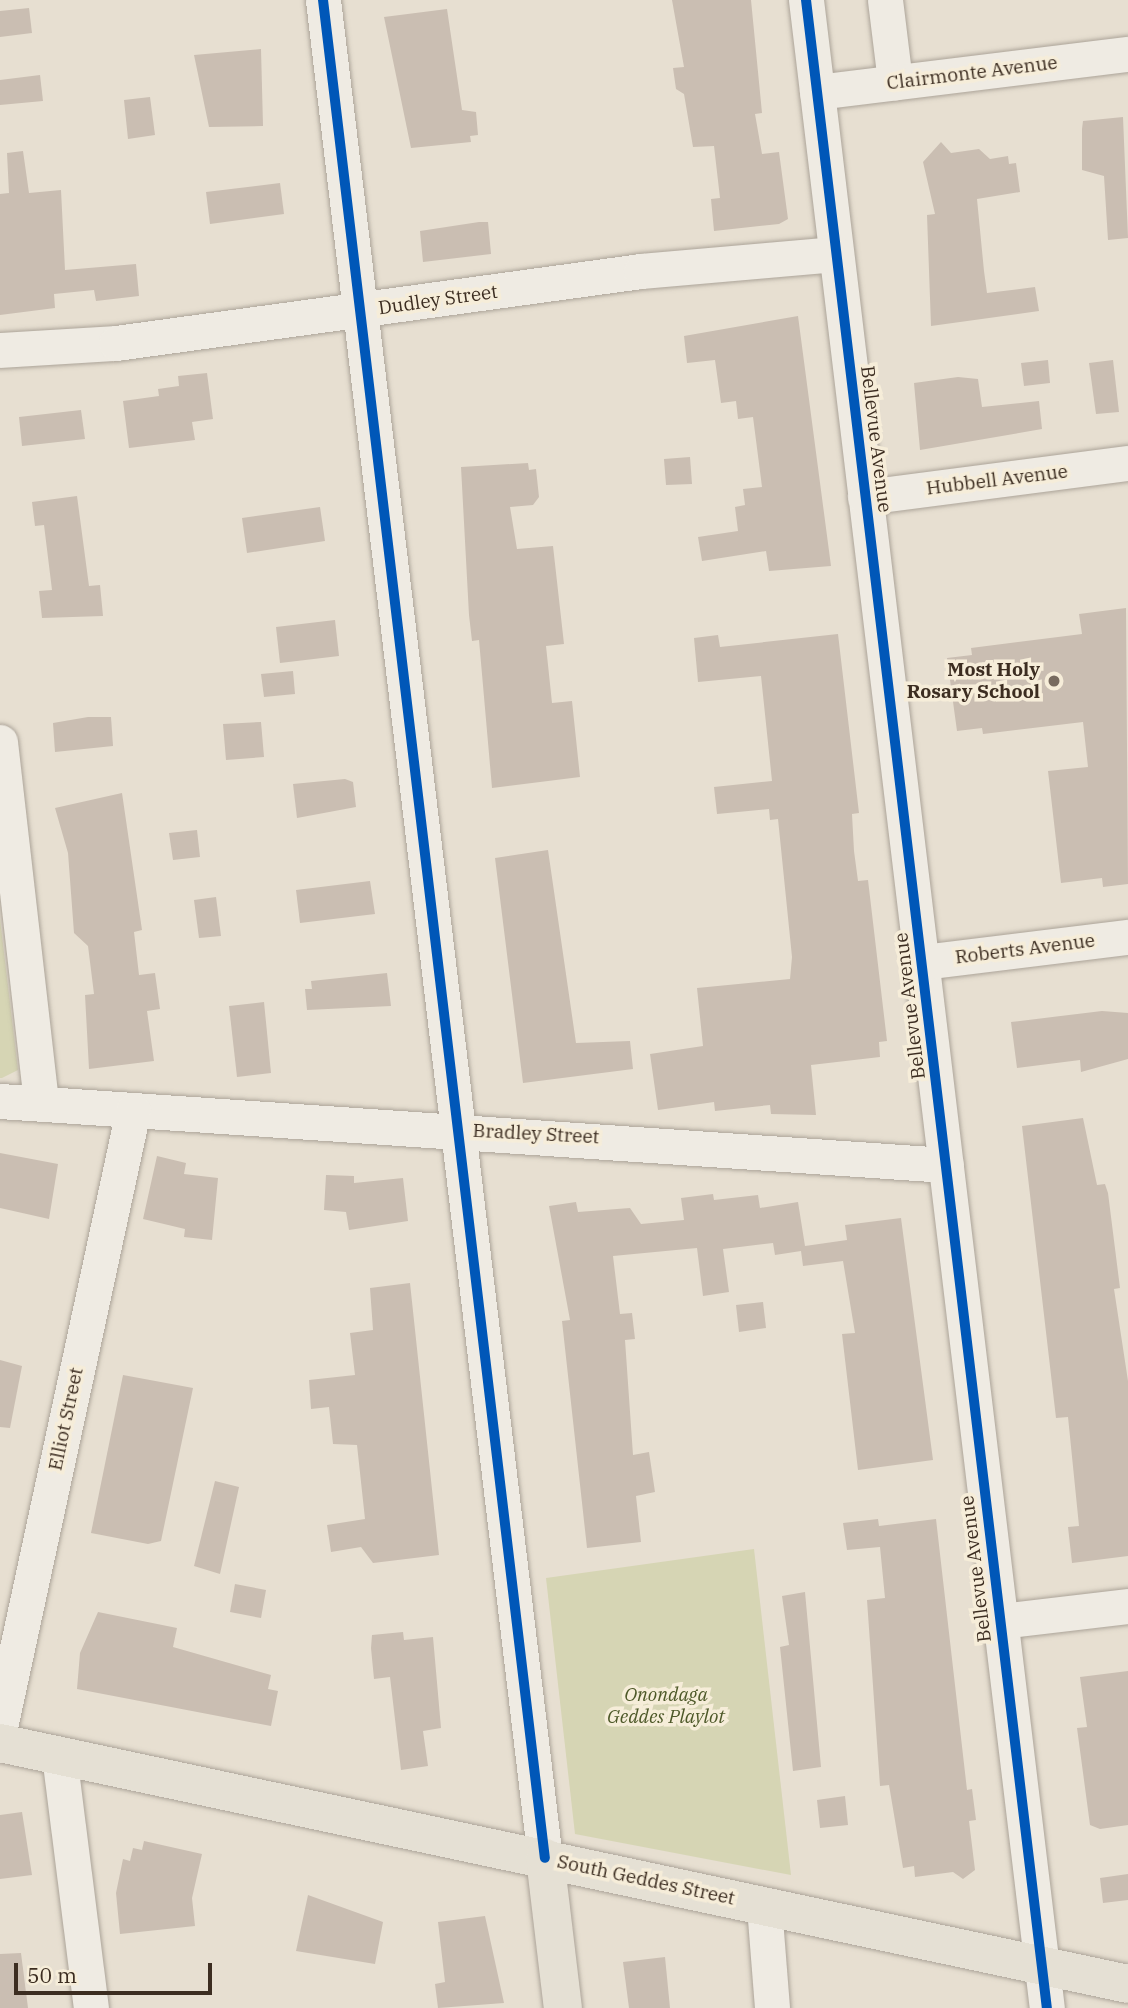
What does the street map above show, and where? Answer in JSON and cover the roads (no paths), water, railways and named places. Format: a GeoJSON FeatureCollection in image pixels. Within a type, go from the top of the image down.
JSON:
{"type":"FeatureCollection","features":[{"type":"Feature","properties":{"kind":"main road","name":"South Geddes Street"},"geometry":{"type":"LineString","coordinates":[[0,1743],[1128,1984]]}},
{"type":"Feature","properties":{"kind":"main road"},"geometry":{"type":"LineString","coordinates":[[545,1858],[563,2008]]}},
{"type":"Feature","properties":{"kind":"street"},"geometry":{"type":"LineString","coordinates":[[323,0],[545,1858]]}},
{"type":"Feature","properties":{"kind":"street","name":"Bellevue Avenue"},"geometry":{"type":"LineString","coordinates":[[806,0],[1047,2008]]}},
{"type":"Feature","properties":{"kind":"street"},"geometry":{"type":"LineString","coordinates":[[885,0],[895,82]]}},
{"type":"Feature","properties":{"kind":"street","name":"Clairmonte Avenue"},"geometry":{"type":"LineString","coordinates":[[817,92],[1128,54]]}},
{"type":"Feature","properties":{"kind":"street","name":"Dudley Street"},"geometry":{"type":"LineString","coordinates":[[0,351],[361,311],[641,271],[835,254]]}},
{"type":"Feature","properties":{"kind":"street","name":"Hubbell Avenue"},"geometry":{"type":"LineString","coordinates":[[865,497],[1128,463]]}},
{"type":"Feature","properties":{"kind":"street"},"geometry":{"type":"LineString","coordinates":[[0,742],[41,1103]]}},
{"type":"Feature","properties":{"kind":"street","name":"Roberts Avenue"},"geometry":{"type":"LineString","coordinates":[[923,962],[1128,937]]}},
{"type":"Feature","properties":{"kind":"street","name":"Bradley Street"},"geometry":{"type":"LineString","coordinates":[[0,1101],[946,1165]]}},
{"type":"Feature","properties":{"kind":"street","name":"Elliot Street"},"geometry":{"type":"LineString","coordinates":[[0,1727],[133,1111]]}},
{"type":"Feature","properties":{"kind":"street"},"geometry":{"type":"LineString","coordinates":[[1000,1621],[1128,1605]]}},
{"type":"Feature","properties":{"kind":"street"},"geometry":{"type":"LineString","coordinates":[[59,1755],[91,2008]]}},
{"type":"Feature","properties":{"kind":"street"},"geometry":{"type":"LineString","coordinates":[[764,1906],[772,2008]]}},
{"type":"Feature","properties":{"kind":"place","name":"Most Holy Rosary School"},"geometry":{"type":"Point","coordinates":[1054,681]}},
{"type":"Feature","properties":{"kind":"park label","name":"Onondaga Geddes Playlot"},"geometry":{"type":"Point","coordinates":[666,1706]}}]}
